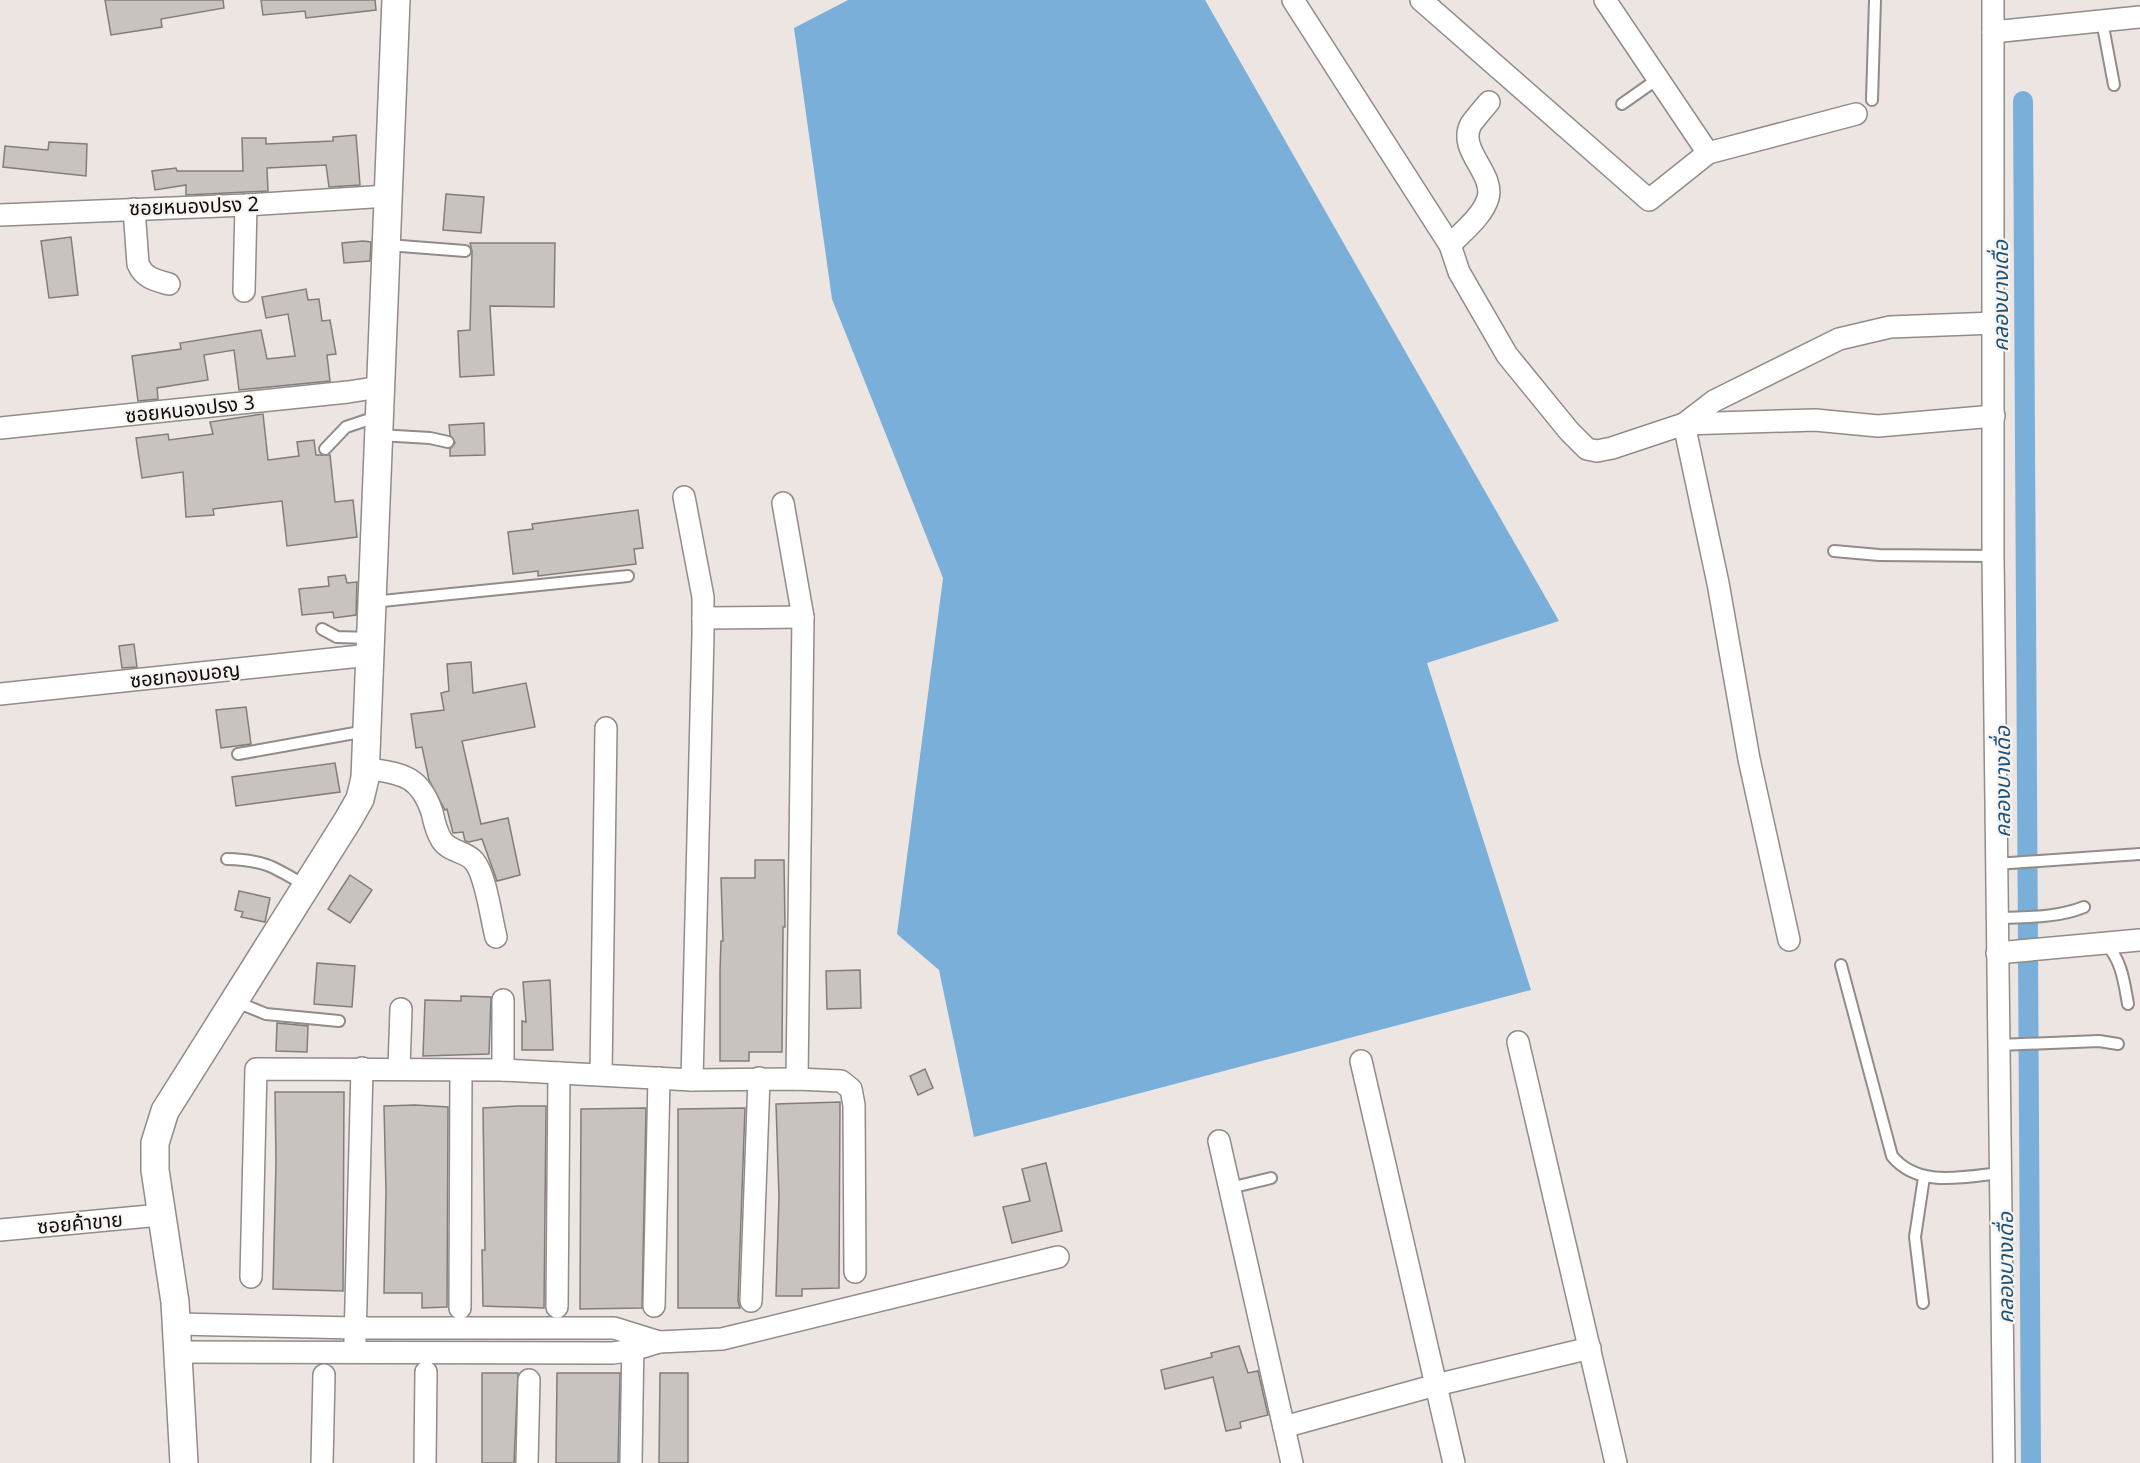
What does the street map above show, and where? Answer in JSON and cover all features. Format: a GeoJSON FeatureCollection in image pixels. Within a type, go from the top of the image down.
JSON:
{"type":"FeatureCollection","features":[{"type":"Feature","properties":{"kind":"street"},"geometry":{"type":"LineString","coordinates":[[184,1463],[177,1324],[170,1264],[160,1215],[155,1170],[156,1143],[165,1111],[360,799],[365,768],[380,387],[395,247],[388,196],[396,0]]}},
{"type":"Feature","properties":{"kind":"street"},"geometry":{"type":"LineString","coordinates":[[1293,0],[1450,245],[1460,272],[1507,355],[1569,431],[1587,449],[1597,451],[1612,448],[1684,424],[1815,420],[1878,426],[1994,416]]}},
{"type":"Feature","properties":{"kind":"street"},"geometry":{"type":"LineString","coordinates":[[1421,0],[1649,200],[1708,153],[1856,114]]}},
{"type":"Feature","properties":{"kind":"street"},"geometry":{"type":"LineString","coordinates":[[1605,0],[1708,153]]}},
{"type":"Feature","properties":{"kind":"street"},"geometry":{"type":"LineString","coordinates":[[1993,0],[1995,323],[1993,556],[1996,864],[2006,918],[1997,953],[2007,1044],[2000,1173],[2004,1463]]}},
{"type":"Feature","properties":{"kind":"street"},"geometry":{"type":"LineString","coordinates":[[1993,32],[2140,17]]}},
{"type":"Feature","properties":{"kind":"street"},"geometry":{"type":"LineString","coordinates":[[1450,245],[1484,207],[1489,197],[1489,186],[1470,146],[1468,132],[1489,102]]}},
{"type":"Feature","properties":{"kind":"street","name":"ซอยหนองปรง 2"},"geometry":{"type":"LineString","coordinates":[[0,215],[246,205],[388,196]]}},
{"type":"Feature","properties":{"kind":"street"},"geometry":{"type":"LineString","coordinates":[[244,291],[246,205]]}},
{"type":"Feature","properties":{"kind":"street"},"geometry":{"type":"LineString","coordinates":[[134,208],[138,264],[148,278],[169,284]]}},
{"type":"Feature","properties":{"kind":"street"},"geometry":{"type":"LineString","coordinates":[[1684,424],[1714,401],[1839,339],[1890,327],[1995,323]]}},
{"type":"Feature","properties":{"kind":"street","name":"ซอยหนองปรง 3"},"geometry":{"type":"LineString","coordinates":[[0,428],[380,387]]}},
{"type":"Feature","properties":{"kind":"street"},"geometry":{"type":"LineString","coordinates":[[1684,424],[1718,583],[1749,759],[1789,940]]}},
{"type":"Feature","properties":{"kind":"street"},"geometry":{"type":"LineString","coordinates":[[684,497],[703,597],[692,1080]]}},
{"type":"Feature","properties":{"kind":"street"},"geometry":{"type":"LineString","coordinates":[[783,503],[803,617],[797,1078]]}},
{"type":"Feature","properties":{"kind":"street"},"geometry":{"type":"LineString","coordinates":[[703,618],[803,617]]}},
{"type":"Feature","properties":{"kind":"street","name":"ซอยทองมอญ"},"geometry":{"type":"LineString","coordinates":[[0,694],[370,646]]}},
{"type":"Feature","properties":{"kind":"street"},"geometry":{"type":"LineString","coordinates":[[601,1074],[606,728]]}},
{"type":"Feature","properties":{"kind":"street"},"geometry":{"type":"LineString","coordinates":[[365,768],[395,773],[415,781],[424,792],[441,840],[456,852],[473,859],[479,869],[496,937]]}},
{"type":"Feature","properties":{"kind":"street"},"geometry":{"type":"LineString","coordinates":[[1997,953],[2140,940]]}},
{"type":"Feature","properties":{"kind":"street"},"geometry":{"type":"LineString","coordinates":[[503,1000],[503,1070]]}},
{"type":"Feature","properties":{"kind":"street"},"geometry":{"type":"LineString","coordinates":[[399,1069],[401,1009]]}},
{"type":"Feature","properties":{"kind":"street"},"geometry":{"type":"LineString","coordinates":[[1518,1042],[1616,1463]]}},
{"type":"Feature","properties":{"kind":"street"},"geometry":{"type":"LineString","coordinates":[[1360,1061],[1454,1463]]}},
{"type":"Feature","properties":{"kind":"street"},"geometry":{"type":"LineString","coordinates":[[251,1277],[256,1068],[503,1070],[692,1080],[797,1078],[841,1081],[851,1089],[854,1105],[855,1272]]}},
{"type":"Feature","properties":{"kind":"street"},"geometry":{"type":"LineString","coordinates":[[355,1354],[362,1068]]}},
{"type":"Feature","properties":{"kind":"street"},"geometry":{"type":"LineString","coordinates":[[460,1308],[461,1071]]}},
{"type":"Feature","properties":{"kind":"street"},"geometry":{"type":"LineString","coordinates":[[557,1307],[558,1073]]}},
{"type":"Feature","properties":{"kind":"street"},"geometry":{"type":"LineString","coordinates":[[654,1306],[659,1078]]}},
{"type":"Feature","properties":{"kind":"street"},"geometry":{"type":"LineString","coordinates":[[751,1301],[759,1078]]}},
{"type":"Feature","properties":{"kind":"street"},"geometry":{"type":"LineString","coordinates":[[1219,1141],[1293,1463]]}},
{"type":"Feature","properties":{"kind":"street","name":"ซอยค้าขาย"},"geometry":{"type":"LineString","coordinates":[[0,1230],[160,1215]]}},
{"type":"Feature","properties":{"kind":"street"},"geometry":{"type":"LineString","coordinates":[[179,1352],[492,1354],[633,1341],[694,1341],[741,1335],[1058,1257]]}},
{"type":"Feature","properties":{"kind":"street"},"geometry":{"type":"LineString","coordinates":[[177,1324],[355,1328],[614,1328],[633,1341]]}},
{"type":"Feature","properties":{"kind":"street"},"geometry":{"type":"LineString","coordinates":[[253,1353],[255,1326]]}},
{"type":"Feature","properties":{"kind":"street"},"geometry":{"type":"LineString","coordinates":[[492,1328],[492,1354]]}},
{"type":"Feature","properties":{"kind":"street"},"geometry":{"type":"LineString","coordinates":[[631,1463],[633,1341]]}},
{"type":"Feature","properties":{"kind":"street"},"geometry":{"type":"LineString","coordinates":[[1284,1427],[1436,1385],[1590,1348]]}},
{"type":"Feature","properties":{"kind":"street"},"geometry":{"type":"LineString","coordinates":[[425,1463],[426,1372]]}},
{"type":"Feature","properties":{"kind":"street"},"geometry":{"type":"LineString","coordinates":[[322,1463],[324,1376]]}},
{"type":"Feature","properties":{"kind":"street"},"geometry":{"type":"LineString","coordinates":[[527,1463],[529,1380]]}},
{"type":"Feature","properties":{"kind":"lane"},"geometry":{"type":"LineString","coordinates":[[1872,100],[1875,0]]}},
{"type":"Feature","properties":{"kind":"lane"},"geometry":{"type":"LineString","coordinates":[[2102,21],[2114,85]]}},
{"type":"Feature","properties":{"kind":"lane"},"geometry":{"type":"LineString","coordinates":[[1622,104],[1659,78]]}},
{"type":"Feature","properties":{"kind":"lane"},"geometry":{"type":"LineString","coordinates":[[395,247],[465,251]]}},
{"type":"Feature","properties":{"kind":"lane"},"geometry":{"type":"LineString","coordinates":[[325,449],[346,427],[379,426],[448,442]]}},
{"type":"Feature","properties":{"kind":"lane"},"geometry":{"type":"LineString","coordinates":[[1834,551],[1879,555],[1993,556]]}},
{"type":"Feature","properties":{"kind":"lane"},"geometry":{"type":"LineString","coordinates":[[372,602],[628,576]]}},
{"type":"Feature","properties":{"kind":"lane"},"geometry":{"type":"LineString","coordinates":[[321,629],[370,646]]}},
{"type":"Feature","properties":{"kind":"lane"},"geometry":{"type":"LineString","coordinates":[[238,754],[367,730]]}},
{"type":"Feature","properties":{"kind":"lane"},"geometry":{"type":"LineString","coordinates":[[1996,864],[2140,854]]}},
{"type":"Feature","properties":{"kind":"lane"},"geometry":{"type":"LineString","coordinates":[[226,859],[251,860],[269,864],[306,886]]}},
{"type":"Feature","properties":{"kind":"lane"},"geometry":{"type":"LineString","coordinates":[[2006,918],[2072,912],[2084,907]]}},
{"type":"Feature","properties":{"kind":"lane"},"geometry":{"type":"LineString","coordinates":[[2106,943],[2116,954],[2122,968],[2128,1004]]}},
{"type":"Feature","properties":{"kind":"lane"},"geometry":{"type":"LineString","coordinates":[[1841,965],[1884,1134],[1892,1156],[1901,1168],[1924,1177],[1946,1178],[2000,1173]]}},
{"type":"Feature","properties":{"kind":"lane"},"geometry":{"type":"LineString","coordinates":[[234,1001],[266,1014],[339,1020]]}},
{"type":"Feature","properties":{"kind":"lane"},"geometry":{"type":"LineString","coordinates":[[2007,1044],[2099,1041],[2118,1044]]}},
{"type":"Feature","properties":{"kind":"lane"},"geometry":{"type":"LineString","coordinates":[[1923,1303],[1915,1237],[1924,1177]]}},
{"type":"Feature","properties":{"kind":"lane"},"geometry":{"type":"LineString","coordinates":[[1230,1188],[1271,1178]]}},
{"type":"Feature","properties":{"kind":"water"},"geometry":{"type":"Polygon","coordinates":[[[848,0],[1205,0],[1559,621],[1427,663],[1531,990],[974,1137],[939,970],[897,934],[943,578],[832,299],[794,28],[848,0]]]}},
{"type":"Feature","properties":{"kind":"building"},"geometry":{"type":"Polygon","coordinates":[[[105,0],[223,0],[224,8],[161,19],[162,27],[111,35],[105,0]]]}},
{"type":"Feature","properties":{"kind":"building"},"geometry":{"type":"Polygon","coordinates":[[[261,0],[375,0],[376,10],[306,18],[305,11],[263,15],[261,0]]]}},
{"type":"Feature","properties":{"kind":"building"},"geometry":{"type":"Polygon","coordinates":[[[356,135],[360,185],[329,187],[326,165],[267,168],[268,191],[186,195],[186,185],[155,190],[152,171],[176,168],[177,171],[243,171],[242,138],[266,138],[266,144],[333,141],[333,137],[356,135]]]}},
{"type":"Feature","properties":{"kind":"building"},"geometry":{"type":"Polygon","coordinates":[[[49,142],[87,144],[86,176],[3,167],[5,146],[48,150],[49,142]]]}},
{"type":"Feature","properties":{"kind":"building"},"geometry":{"type":"Polygon","coordinates":[[[446,194],[484,197],[481,233],[443,230],[446,194]]]}},
{"type":"Feature","properties":{"kind":"building"},"geometry":{"type":"Polygon","coordinates":[[[71,237],[78,295],[49,298],[41,241],[71,237]]]}},
{"type":"Feature","properties":{"kind":"building"},"geometry":{"type":"Polygon","coordinates":[[[371,242],[370,261],[344,263],[342,243],[371,242]]]}},
{"type":"Feature","properties":{"kind":"building"},"geometry":{"type":"Polygon","coordinates":[[[470,243],[555,243],[554,307],[490,306],[494,375],[460,377],[458,331],[470,330],[472,251],[470,243]]]}},
{"type":"Feature","properties":{"kind":"building"},"geometry":{"type":"Polygon","coordinates":[[[306,289],[308,300],[319,299],[322,321],[330,320],[336,354],[327,355],[330,381],[239,390],[234,350],[204,355],[208,380],[157,388],[158,399],[138,401],[132,356],[181,349],[180,343],[261,330],[267,359],[295,356],[288,314],[266,318],[262,297],[306,289]]]}},
{"type":"Feature","properties":{"kind":"building"},"geometry":{"type":"Polygon","coordinates":[[[263,414],[268,460],[299,456],[297,442],[314,440],[316,455],[330,455],[335,502],[353,500],[357,537],[287,546],[282,501],[213,509],[214,515],[186,517],[183,472],[142,478],[136,438],[168,434],[169,440],[213,434],[210,422],[263,414]]]}},
{"type":"Feature","properties":{"kind":"building"},"geometry":{"type":"Polygon","coordinates":[[[484,423],[485,455],[450,456],[450,449],[455,443],[450,435],[449,425],[484,423]]]}},
{"type":"Feature","properties":{"kind":"building"},"geometry":{"type":"Polygon","coordinates":[[[638,510],[643,548],[634,549],[636,564],[538,576],[538,571],[513,574],[508,532],[533,529],[532,524],[638,510]]]}},
{"type":"Feature","properties":{"kind":"building"},"geometry":{"type":"Polygon","coordinates":[[[345,575],[347,583],[357,582],[356,615],[334,618],[333,612],[302,615],[299,589],[329,586],[328,577],[345,575]]]}},
{"type":"Feature","properties":{"kind":"building"},"geometry":{"type":"Polygon","coordinates":[[[134,644],[137,667],[122,668],[119,646],[134,644]]]}},
{"type":"Feature","properties":{"kind":"building"},"geometry":{"type":"Polygon","coordinates":[[[471,662],[473,693],[526,683],[535,727],[462,741],[481,824],[508,818],[520,875],[497,881],[482,839],[469,842],[465,841],[463,832],[453,833],[447,809],[445,810],[429,780],[422,747],[416,748],[411,714],[444,710],[441,693],[449,691],[447,664],[471,662]]]}},
{"type":"Feature","properties":{"kind":"building"},"geometry":{"type":"Polygon","coordinates":[[[246,707],[251,744],[221,748],[216,710],[246,707]]]}},
{"type":"Feature","properties":{"kind":"building"},"geometry":{"type":"Polygon","coordinates":[[[335,763],[340,792],[236,806],[232,777],[335,763]]]}},
{"type":"Feature","properties":{"kind":"building"},"geometry":{"type":"Polygon","coordinates":[[[755,860],[784,860],[782,1052],[749,1052],[749,1061],[720,1061],[720,972],[721,941],[723,941],[721,878],[755,878],[755,860]]]}},
{"type":"Feature","properties":{"kind":"building"},"geometry":{"type":"Polygon","coordinates":[[[350,875],[372,890],[350,923],[328,909],[350,875]]]}},
{"type":"Feature","properties":{"kind":"building"},"geometry":{"type":"Polygon","coordinates":[[[239,891],[270,898],[265,922],[241,917],[243,912],[235,910],[239,891]]]}},
{"type":"Feature","properties":{"kind":"building"},"geometry":{"type":"Polygon","coordinates":[[[317,963],[355,966],[352,1007],[314,1004],[317,963]]]}},
{"type":"Feature","properties":{"kind":"building"},"geometry":{"type":"Polygon","coordinates":[[[860,970],[861,1008],[827,1009],[826,971],[860,970]]]}},
{"type":"Feature","properties":{"kind":"building"},"geometry":{"type":"Polygon","coordinates":[[[550,980],[553,1050],[522,1050],[522,1021],[526,1022],[523,982],[550,980]]]}},
{"type":"Feature","properties":{"kind":"building"},"geometry":{"type":"Polygon","coordinates":[[[461,996],[491,997],[489,1054],[423,1056],[425,1000],[461,1001],[461,996]]]}},
{"type":"Feature","properties":{"kind":"building"},"geometry":{"type":"Polygon","coordinates":[[[277,1023],[308,1026],[307,1052],[276,1051],[277,1023]]]}},
{"type":"Feature","properties":{"kind":"building"},"geometry":{"type":"Polygon","coordinates":[[[925,1069],[933,1088],[918,1095],[910,1076],[925,1069]]]}},
{"type":"Feature","properties":{"kind":"building"},"geometry":{"type":"Polygon","coordinates":[[[275,1092],[344,1092],[343,1291],[273,1289],[275,1092]]]}},
{"type":"Feature","properties":{"kind":"building"},"geometry":{"type":"Polygon","coordinates":[[[840,1102],[839,1288],[802,1289],[802,1296],[776,1296],[779,1197],[776,1104],[840,1102]]]}},
{"type":"Feature","properties":{"kind":"building"},"geometry":{"type":"Polygon","coordinates":[[[384,1106],[448,1107],[447,1307],[422,1308],[422,1293],[384,1293],[386,1192],[384,1106]]]}},
{"type":"Feature","properties":{"kind":"building"},"geometry":{"type":"Polygon","coordinates":[[[546,1106],[544,1308],[483,1306],[482,1250],[485,1250],[483,1108],[546,1106]]]}},
{"type":"Feature","properties":{"kind":"building"},"geometry":{"type":"Polygon","coordinates":[[[646,1108],[642,1308],[580,1309],[581,1109],[646,1108]]]}},
{"type":"Feature","properties":{"kind":"building"},"geometry":{"type":"Polygon","coordinates":[[[745,1108],[738,1301],[740,1308],[678,1308],[678,1109],[745,1108]]]}},
{"type":"Feature","properties":{"kind":"building"},"geometry":{"type":"Polygon","coordinates":[[[1046,1163],[1062,1231],[1012,1243],[1003,1207],[1030,1201],[1022,1169],[1046,1163]]]}},
{"type":"Feature","properties":{"kind":"building"},"geometry":{"type":"Polygon","coordinates":[[[1239,1346],[1248,1373],[1258,1371],[1268,1415],[1240,1422],[1241,1428],[1226,1431],[1213,1377],[1165,1389],[1161,1370],[1212,1357],[1211,1353],[1239,1346]]]}},
{"type":"Feature","properties":{"kind":"building"},"geometry":{"type":"Polygon","coordinates":[[[482,1373],[518,1373],[514,1463],[482,1463],[482,1373]]]}},
{"type":"Feature","properties":{"kind":"building"},"geometry":{"type":"Polygon","coordinates":[[[557,1373],[620,1373],[618,1463],[556,1463],[557,1373]]]}},
{"type":"Feature","properties":{"kind":"building"},"geometry":{"type":"Polygon","coordinates":[[[660,1373],[688,1373],[688,1463],[659,1463],[660,1373]]]}},
{"type":"Feature","properties":{"kind":"waterway","name":"คลองบางเดื่อ"},"geometry":{"type":"LineString","coordinates":[[2023,101],[2031,1463]]}}]}
